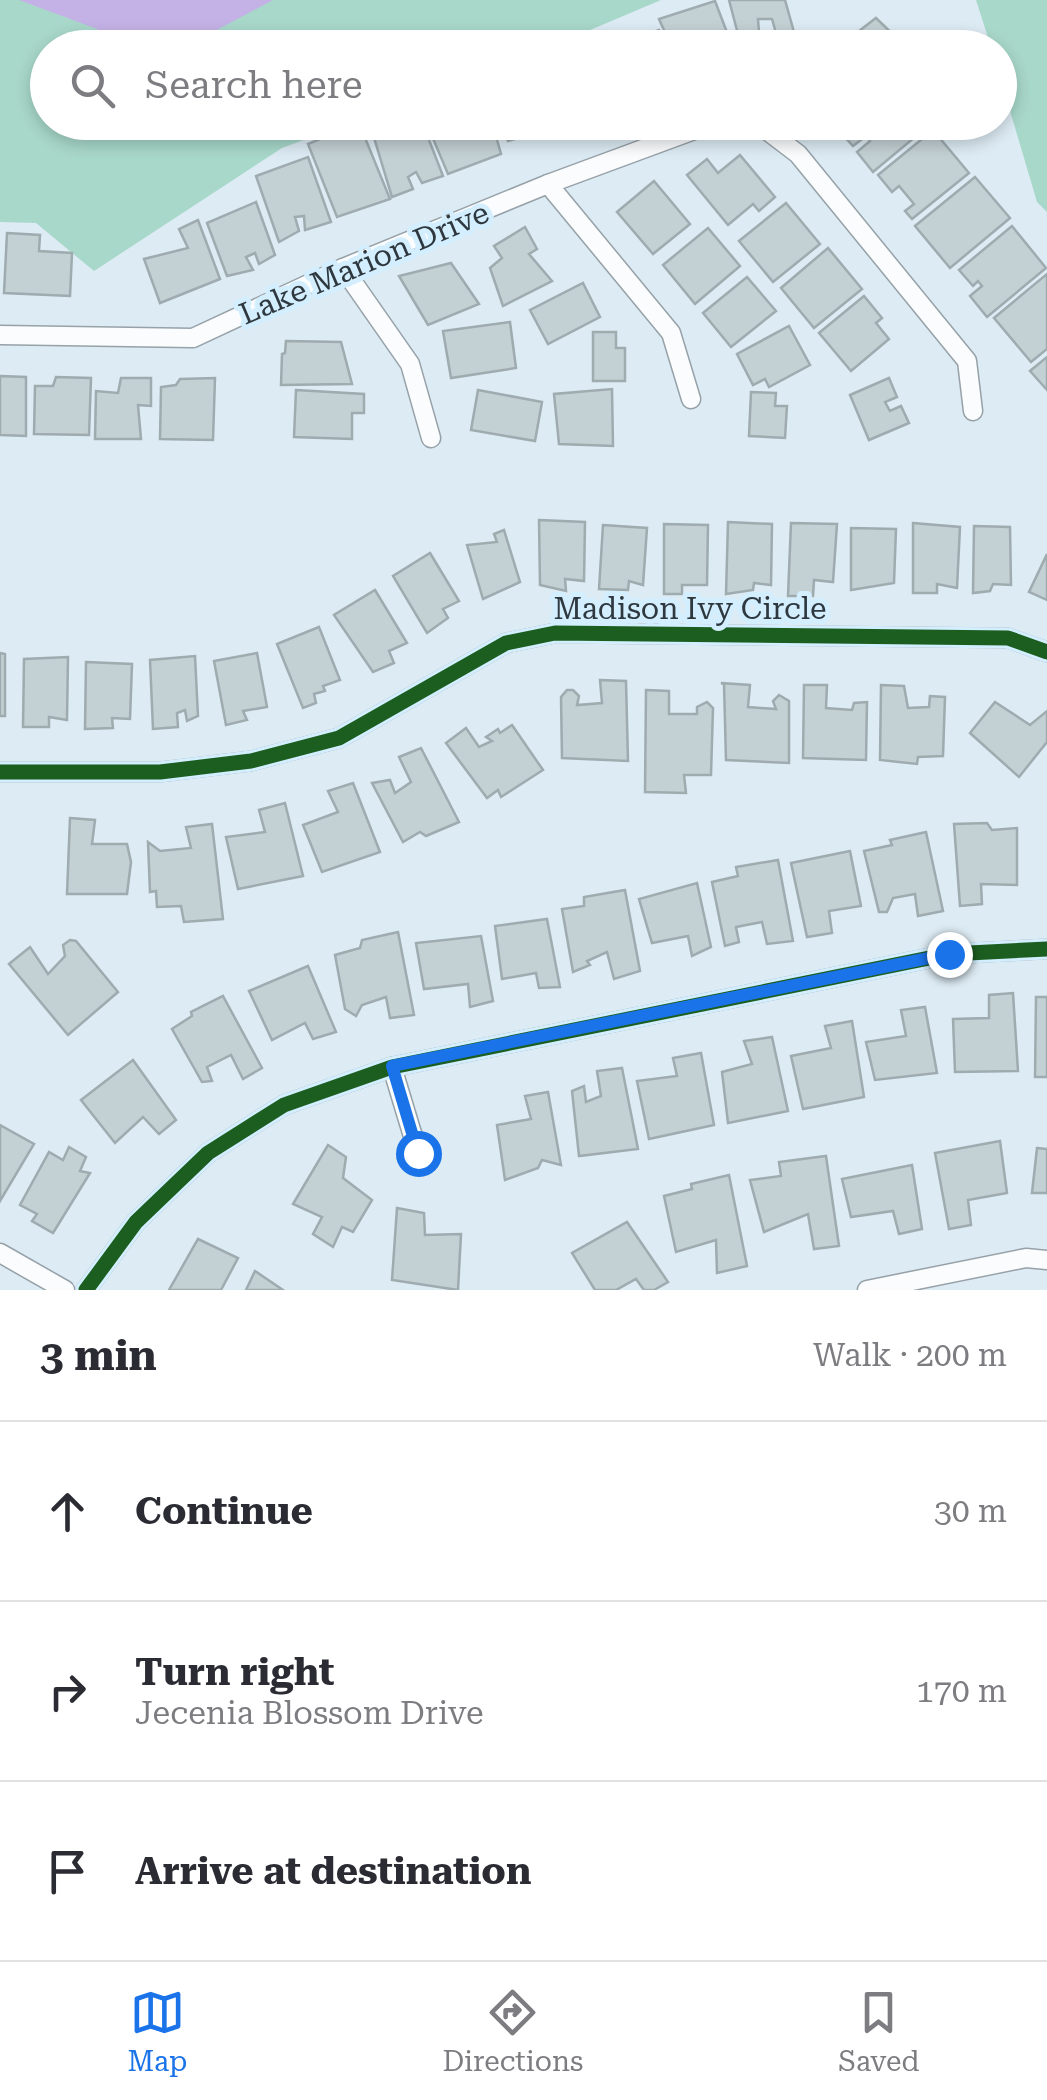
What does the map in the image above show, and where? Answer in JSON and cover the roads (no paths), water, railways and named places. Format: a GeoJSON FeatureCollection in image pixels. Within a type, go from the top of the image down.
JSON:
{"type":"FeatureCollection","features":[{"type":"Feature","properties":{"kind":"street","name":"Lake Marion Drive"},"geometry":{"type":"LineString","coordinates":[[0,335],[193,338],[342,268],[667,140]]}},
{"type":"Feature","properties":{"kind":"street"},"geometry":{"type":"LineString","coordinates":[[780,140],[798,154],[967,361],[973,411]]}},
{"type":"Feature","properties":{"kind":"street"},"geometry":{"type":"LineString","coordinates":[[548,184],[671,333],[691,399]]}},
{"type":"Feature","properties":{"kind":"street"},"geometry":{"type":"LineString","coordinates":[[342,268],[410,364],[431,438]]}},
{"type":"Feature","properties":{"kind":"street","name":"Madison Ivy Circle"},"geometry":{"type":"LineString","coordinates":[[0,772],[160,772],[252,761],[339,738],[506,643],[555,633],[1008,638],[1047,652]]}},
{"type":"Feature","properties":{"kind":"street"},"geometry":{"type":"LineString","coordinates":[[86,1290],[136,1222],[208,1153],[284,1105],[392,1066],[949,954],[1047,949]]}},
{"type":"Feature","properties":{"kind":"street"},"geometry":{"type":"LineString","coordinates":[[392,1066],[418,1153]]}},
{"type":"Feature","properties":{"kind":"street"},"geometry":{"type":"LineString","coordinates":[[0,1253],[65,1290]]}},
{"type":"Feature","properties":{"kind":"street"},"geometry":{"type":"LineString","coordinates":[[868,1290],[1026,1258],[1047,1260]]}}]}
